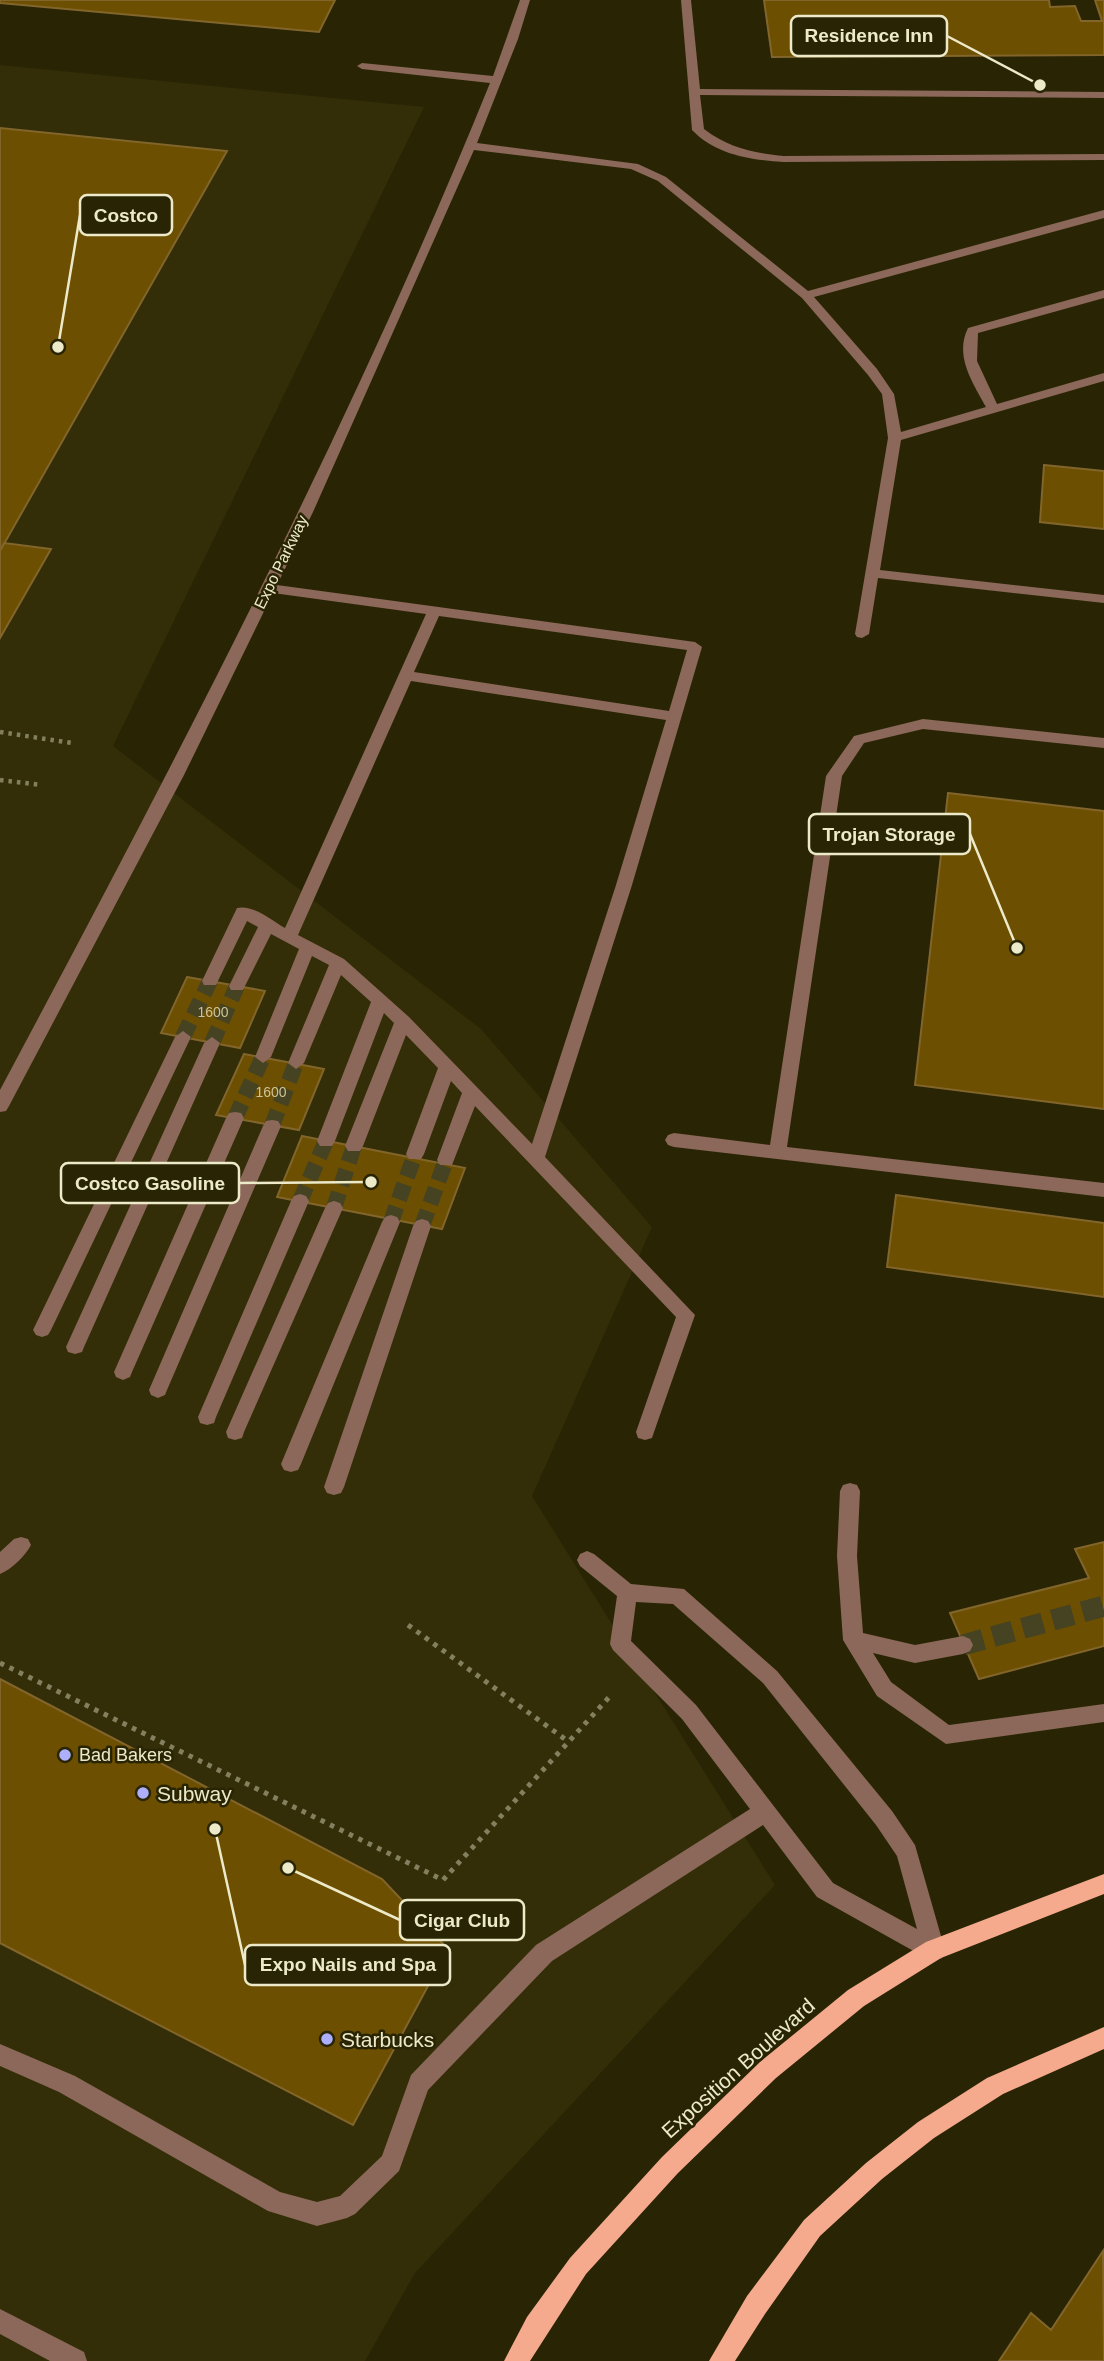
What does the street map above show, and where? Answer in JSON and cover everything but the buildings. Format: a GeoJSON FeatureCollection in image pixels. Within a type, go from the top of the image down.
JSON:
{"type":"FeatureCollection","features":[{"type":"Feature","properties":{"kind":"main road","name":"Exposition Boulevard"},"geometry":{"type":"LineString","coordinates":[[516,2361],[536,2326],[578,2266],[670,2165],[768,2070],[856,1998],[934,1950],[1104,1884]]}},
{"type":"Feature","properties":{"kind":"main road"},"geometry":{"type":"LineString","coordinates":[[721,2361],[756,2305],[812,2228],[874,2171],[926,2130],[995,2085],[1104,2038]]}},
{"type":"Feature","properties":{"kind":"street","name":"Expo Parkway"},"geometry":{"type":"LineString","coordinates":[[0,1106],[176,775],[306,512],[470,146],[525,0]]}},
{"type":"Feature","properties":{"kind":"street"},"geometry":{"type":"LineString","coordinates":[[686,0],[698,130],[715,145],[749,157],[783,159],[1104,157]]}},
{"type":"Feature","properties":{"kind":"street"},"geometry":{"type":"LineString","coordinates":[[362,66],[497,80]]}},
{"type":"Feature","properties":{"kind":"street"},"geometry":{"type":"LineString","coordinates":[[694,92],[1104,95]]}},
{"type":"Feature","properties":{"kind":"street"},"geometry":{"type":"LineString","coordinates":[[470,146],[635,166],[662,179],[806,295],[873,372],[888,394],[895,438],[862,634]]}},
{"type":"Feature","properties":{"kind":"street"},"geometry":{"type":"LineString","coordinates":[[806,295],[1104,214]]}},
{"type":"Feature","properties":{"kind":"street"},"geometry":{"type":"LineString","coordinates":[[993,409],[968,360],[967,343],[972,331],[1104,293]]}},
{"type":"Feature","properties":{"kind":"street"},"geometry":{"type":"LineString","coordinates":[[895,438],[1104,377]]}},
{"type":"Feature","properties":{"kind":"street"},"geometry":{"type":"LineString","coordinates":[[872,573],[1104,599]]}},
{"type":"Feature","properties":{"kind":"street"},"geometry":{"type":"LineString","coordinates":[[268,588],[695,647],[672,716],[624,885],[535,1161]]}},
{"type":"Feature","properties":{"kind":"street"},"geometry":{"type":"LineString","coordinates":[[290,935],[408,676],[435,610]]}},
{"type":"Feature","properties":{"kind":"street"},"geometry":{"type":"LineString","coordinates":[[408,676],[672,716]]}},
{"type":"Feature","properties":{"kind":"street"},"geometry":{"type":"LineString","coordinates":[[778,1152],[834,776],[859,739],[923,724],[1104,743]]}},
{"type":"Feature","properties":{"kind":"street"},"geometry":{"type":"LineString","coordinates":[[210,981],[243,912],[268,923],[338,963],[448,1065],[535,1161],[686,1315],[645,1432]]}},
{"type":"Feature","properties":{"kind":"street"},"geometry":{"type":"LineString","coordinates":[[237,986],[268,923]]}},
{"type":"Feature","properties":{"kind":"street"},"geometry":{"type":"LineString","coordinates":[[263,1057],[308,947]]}},
{"type":"Feature","properties":{"kind":"street"},"geometry":{"type":"LineString","coordinates":[[296,1063],[338,963]]}},
{"type":"Feature","properties":{"kind":"street"},"geometry":{"type":"LineString","coordinates":[[326,1141],[380,1001]]}},
{"type":"Feature","properties":{"kind":"street"},"geometry":{"type":"LineString","coordinates":[[354,1146],[403,1021]]}},
{"type":"Feature","properties":{"kind":"street"},"geometry":{"type":"LineString","coordinates":[[42,1330],[183,1037]]}},
{"type":"Feature","properties":{"kind":"street"},"geometry":{"type":"LineString","coordinates":[[75,1347],[212,1043]]}},
{"type":"Feature","properties":{"kind":"street"},"geometry":{"type":"LineString","coordinates":[[415,1154],[448,1065]]}},
{"type":"Feature","properties":{"kind":"street"},"geometry":{"type":"LineString","coordinates":[[446,1160],[472,1090]]}},
{"type":"Feature","properties":{"kind":"street"},"geometry":{"type":"LineString","coordinates":[[123,1372],[236,1118]]}},
{"type":"Feature","properties":{"kind":"street"},"geometry":{"type":"LineString","coordinates":[[158,1390],[272,1126]]}},
{"type":"Feature","properties":{"kind":"street"},"geometry":{"type":"LineString","coordinates":[[674,1140],[1104,1190]]}},
{"type":"Feature","properties":{"kind":"street"},"geometry":{"type":"LineString","coordinates":[[207,1417],[300,1201]]}},
{"type":"Feature","properties":{"kind":"street"},"geometry":{"type":"LineString","coordinates":[[235,1432],[334,1208]]}},
{"type":"Feature","properties":{"kind":"street"},"geometry":{"type":"LineString","coordinates":[[291,1464],[391,1222]]}},
{"type":"Feature","properties":{"kind":"street"},"geometry":{"type":"LineString","coordinates":[[334,1487],[422,1226]]}},
{"type":"Feature","properties":{"kind":"street"},"geometry":{"type":"LineString","coordinates":[[850,1491],[847,1556],[853,1640],[884,1689],[946,1735],[1104,1713]]}},
{"type":"Feature","properties":{"kind":"street"},"geometry":{"type":"LineString","coordinates":[[0,1565],[21,1545]]}},
{"type":"Feature","properties":{"kind":"street"},"geometry":{"type":"LineString","coordinates":[[587,1560],[627,1593],[677,1595],[770,1676],[884,1818],[907,1852],[934,1950]]}},
{"type":"Feature","properties":{"kind":"street"},"geometry":{"type":"LineString","coordinates":[[627,1593],[620,1644],[689,1712],[825,1890],[934,1950]]}},
{"type":"Feature","properties":{"kind":"street"},"geometry":{"type":"LineString","coordinates":[[853,1640],[915,1654],[963,1645]]}},
{"type":"Feature","properties":{"kind":"street"},"geometry":{"type":"LineString","coordinates":[[0,2055],[67,2084],[276,2203],[317,2214],[347,2206],[391,2163],[419,2083],[544,1953],[766,1811]]}},
{"type":"Feature","properties":{"kind":"street"},"geometry":{"type":"LineString","coordinates":[[0,2321],[75,2361]]}},
{"type":"Feature","properties":{"kind":"path"},"geometry":{"type":"LineString","coordinates":[[0,732],[72,743]]}},
{"type":"Feature","properties":{"kind":"path"},"geometry":{"type":"LineString","coordinates":[[0,780],[42,785]]}},
{"type":"Feature","properties":{"kind":"path"},"geometry":{"type":"LineString","coordinates":[[408,1625],[569,1742]]}},
{"type":"Feature","properties":{"kind":"path"},"geometry":{"type":"LineString","coordinates":[[0,1663],[443,1880],[640,1663]]}},
{"type":"Feature","properties":{"kind":"shaded area"},"geometry":{"type":"Polygon","coordinates":[[[0,65],[424,107],[113,746],[481,1029],[652,1227],[532,1496],[775,1885],[415,2273],[365,2361],[0,2361],[0,65]]]}},
{"type":"Feature","properties":{"kind":"tunnel"},"geometry":{"type":"LineString","coordinates":[[183,1037],[210,981]]}},
{"type":"Feature","properties":{"kind":"tunnel"},"geometry":{"type":"LineString","coordinates":[[212,1043],[237,986]]}},
{"type":"Feature","properties":{"kind":"tunnel"},"geometry":{"type":"LineString","coordinates":[[235,1118],[263,1057]]}},
{"type":"Feature","properties":{"kind":"tunnel"},"geometry":{"type":"LineString","coordinates":[[272,1126],[296,1063]]}},
{"type":"Feature","properties":{"kind":"tunnel"},"geometry":{"type":"LineString","coordinates":[[300,1201],[326,1141]]}},
{"type":"Feature","properties":{"kind":"tunnel"},"geometry":{"type":"LineString","coordinates":[[334,1208],[354,1146]]}},
{"type":"Feature","properties":{"kind":"tunnel"},"geometry":{"type":"LineString","coordinates":[[391,1222],[415,1154]]}},
{"type":"Feature","properties":{"kind":"tunnel"},"geometry":{"type":"LineString","coordinates":[[422,1226],[446,1160]]}},
{"type":"Feature","properties":{"kind":"tunnel"},"geometry":{"type":"LineString","coordinates":[[963,1645],[1104,1606]]}},
{"type":"Feature","properties":{"kind":"place","name":"Residence Inn"},"geometry":{"type":"Point","coordinates":[1040,85]}},
{"type":"Feature","properties":{"kind":"place","name":"Costco"},"geometry":{"type":"Point","coordinates":[58,347]}},
{"type":"Feature","properties":{"kind":"place","name":"Trojan Storage"},"geometry":{"type":"Point","coordinates":[1017,948]}},
{"type":"Feature","properties":{"kind":"place","name":"Costco Gasoline"},"geometry":{"type":"Point","coordinates":[371,1182]}},
{"type":"Feature","properties":{"kind":"place","name":"Bad Bakers"},"geometry":{"type":"Point","coordinates":[65,1755]}},
{"type":"Feature","properties":{"kind":"place","name":"Subway"},"geometry":{"type":"Point","coordinates":[143,1793]}},
{"type":"Feature","properties":{"kind":"place","name":"Expo Nails and Spa"},"geometry":{"type":"Point","coordinates":[215,1829]}},
{"type":"Feature","properties":{"kind":"place","name":"Cigar Club"},"geometry":{"type":"Point","coordinates":[288,1868]}},
{"type":"Feature","properties":{"kind":"place","name":"Starbucks"},"geometry":{"type":"Point","coordinates":[327,2039]}}]}
